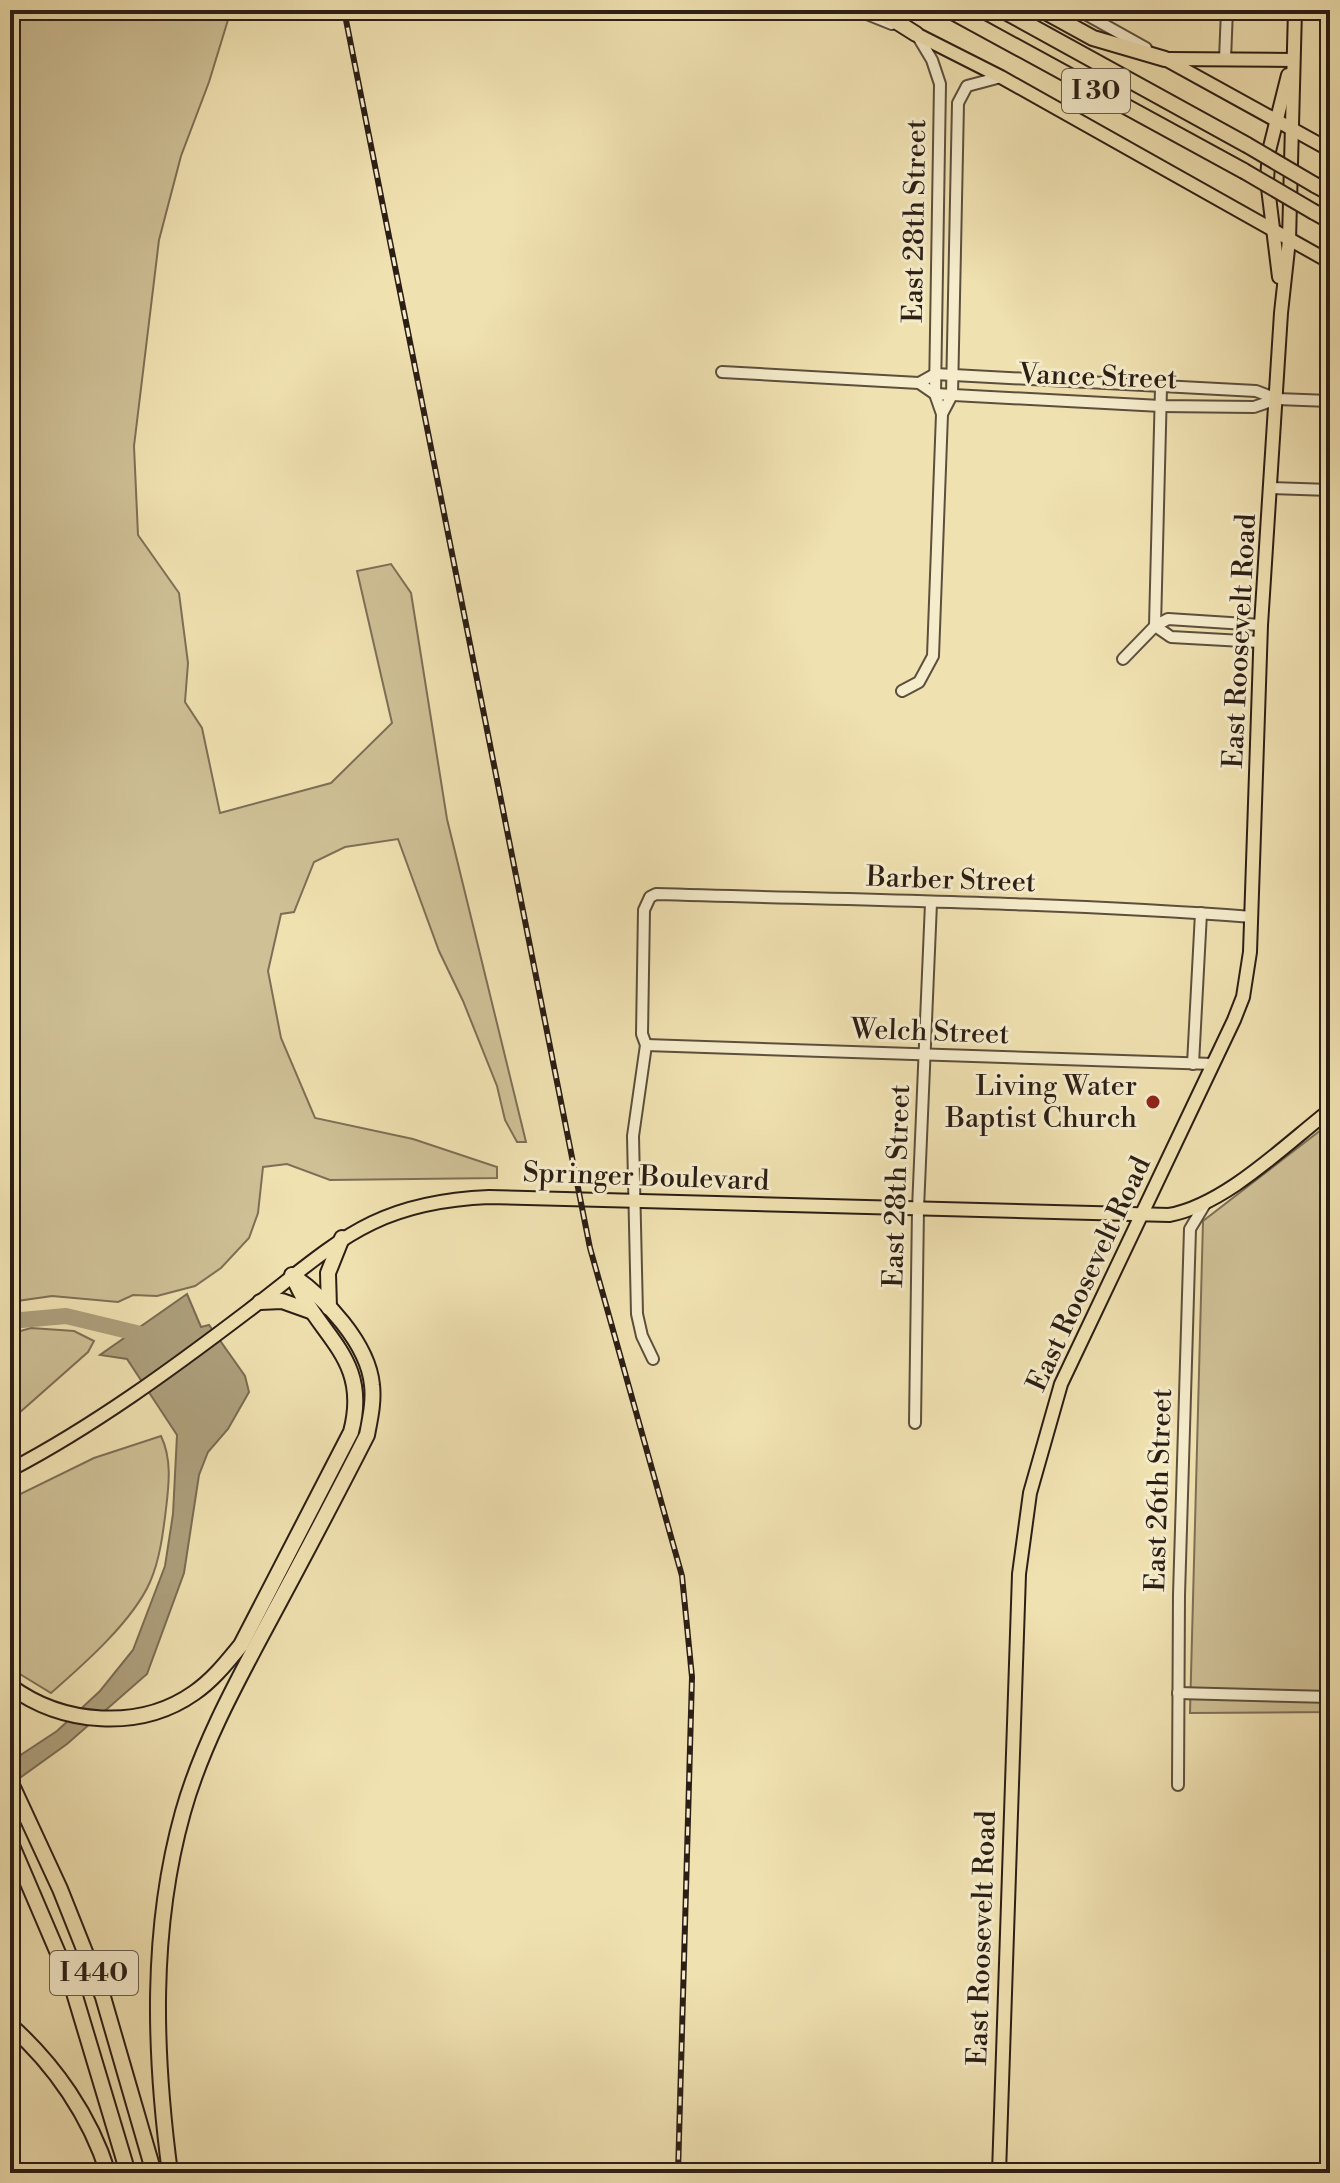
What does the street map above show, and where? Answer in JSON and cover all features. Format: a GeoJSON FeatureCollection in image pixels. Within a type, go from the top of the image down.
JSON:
{"type":"FeatureCollection","features":[{"type":"Feature","properties":{"kind":"highway"},"geometry":{"type":"LineString","coordinates":[[878,10],[916,34]]}},
{"type":"Feature","properties":{"kind":"highway","name":"I 30"},"geometry":{"type":"LineString","coordinates":[[949,10],[1330,221]]}},
{"type":"Feature","properties":{"kind":"highway","name":"I 30"},"geometry":{"type":"LineString","coordinates":[[1002,10],[1330,193]]}},
{"type":"Feature","properties":{"kind":"highway"},"geometry":{"type":"LineString","coordinates":[[1042,10],[1093,38],[1165,59]]}},
{"type":"Feature","properties":{"kind":"highway"},"geometry":{"type":"LineString","coordinates":[[329,1309],[328,1273],[342,1238]]}},
{"type":"Feature","properties":{"kind":"highway"},"geometry":{"type":"LineString","coordinates":[[170,2173],[157,2034],[159,1938],[169,1872],[184,1809],[234,1687],[367,1435],[372,1384],[358,1347],[318,1293],[292,1275]]}},
{"type":"Feature","properties":{"kind":"highway"},"geometry":{"type":"LineString","coordinates":[[10,1686],[53,1711],[93,1718],[124,1718],[161,1711],[193,1694],[216,1675],[241,1645],[351,1432],[357,1409],[355,1383],[335,1339],[310,1311],[292,1275]]}},
{"type":"Feature","properties":{"kind":"highway"},"geometry":{"type":"LineString","coordinates":[[254,1307],[282,1301],[310,1311]]}},
{"type":"Feature","properties":{"kind":"highway","name":"I 440"},"geometry":{"type":"LineString","coordinates":[[10,1781],[60,1889],[103,1997],[154,2173]]}},
{"type":"Feature","properties":{"kind":"highway","name":"I 440"},"geometry":{"type":"LineString","coordinates":[[10,1841],[72,1986],[128,2173]]}},
{"type":"Feature","properties":{"kind":"highway"},"geometry":{"type":"LineString","coordinates":[[10,2025],[41,2056],[71,2095],[108,2173]]}},
{"type":"Feature","properties":{"kind":"main road","name":"East Roosevelt Road"},"geometry":{"type":"LineString","coordinates":[[999,2173],[1016,1635],[1024,1529],[1037,1461],[1061,1384],[1243,997],[1252,917],[1261,625],[1281,313],[1289,240],[1295,10]]}},
{"type":"Feature","properties":{"kind":"main road"},"geometry":{"type":"LineString","coordinates":[[916,34],[1001,77],[1330,262]]}},
{"type":"Feature","properties":{"kind":"main road"},"geometry":{"type":"LineString","coordinates":[[1165,59],[1293,60]]}},
{"type":"Feature","properties":{"kind":"main road"},"geometry":{"type":"LineString","coordinates":[[1165,59],[1330,150]]}},
{"type":"Feature","properties":{"kind":"main road","name":"East Roosevelt Road"},"geometry":{"type":"LineString","coordinates":[[1281,313],[1275,232],[1267,180],[1276,121],[1293,60]]}},
{"type":"Feature","properties":{"kind":"main road","name":"Springer Boulevard"},"geometry":{"type":"LineString","coordinates":[[10,1470],[100,1417],[254,1307],[342,1238],[396,1212],[436,1201],[489,1197],[1141,1215],[1182,1213],[1206,1202],[1330,1110]]}},
{"type":"Feature","properties":{"kind":"street"},"geometry":{"type":"LineString","coordinates":[[857,10],[916,34]]}},
{"type":"Feature","properties":{"kind":"street"},"geometry":{"type":"LineString","coordinates":[[1078,10],[1165,59]]}},
{"type":"Feature","properties":{"kind":"street"},"geometry":{"type":"LineString","coordinates":[[1225,59],[1227,10]]}},
{"type":"Feature","properties":{"kind":"street","name":"East 28th Street"},"geometry":{"type":"LineString","coordinates":[[902,691],[919,682],[933,656],[942,414],[935,394],[941,97],[937,71],[916,34]]}},
{"type":"Feature","properties":{"kind":"street","name":"East 28th Street"},"geometry":{"type":"LineString","coordinates":[[942,414],[952,395],[958,103],[967,86],[1001,77]]}},
{"type":"Feature","properties":{"kind":"street"},"geometry":{"type":"LineString","coordinates":[[722,372],[919,383],[935,394]]}},
{"type":"Feature","properties":{"kind":"street"},"geometry":{"type":"LineString","coordinates":[[919,383],[935,374]]}},
{"type":"Feature","properties":{"kind":"street","name":"Vance Street"},"geometry":{"type":"LineString","coordinates":[[935,374],[1256,391],[1277,399],[1330,401]]}},
{"type":"Feature","properties":{"kind":"street"},"geometry":{"type":"LineString","coordinates":[[1155,626],[1161,388]]}},
{"type":"Feature","properties":{"kind":"street","name":"Vance Street"},"geometry":{"type":"LineString","coordinates":[[935,394],[1161,406],[1254,407],[1277,399]]}},
{"type":"Feature","properties":{"kind":"street"},"geometry":{"type":"LineString","coordinates":[[1271,488],[1330,490]]}},
{"type":"Feature","properties":{"kind":"street"},"geometry":{"type":"LineString","coordinates":[[1123,659],[1155,626],[1168,619],[1261,625]]}},
{"type":"Feature","properties":{"kind":"street"},"geometry":{"type":"LineString","coordinates":[[1155,626],[1171,637],[1261,642]]}},
{"type":"Feature","properties":{"kind":"street","name":"Barber Street"},"geometry":{"type":"LineString","coordinates":[[646,1045],[642,1034],[644,910],[650,897],[656,894],[1252,917]]}},
{"type":"Feature","properties":{"kind":"street","name":"East 28th Street"},"geometry":{"type":"LineString","coordinates":[[915,1423],[918,1209],[931,903]]}},
{"type":"Feature","properties":{"kind":"street"},"geometry":{"type":"LineString","coordinates":[[1193,1064],[1201,913]]}},
{"type":"Feature","properties":{"kind":"street"},"geometry":{"type":"LineString","coordinates":[[646,1045],[633,1136],[636,1201],[634,1286],[640,1329],[653,1359]]}},
{"type":"Feature","properties":{"kind":"street","name":"Welch Street"},"geometry":{"type":"LineString","coordinates":[[646,1045],[1213,1064]]}},
{"type":"Feature","properties":{"kind":"street","name":"East 26th Street"},"geometry":{"type":"LineString","coordinates":[[1178,1785],[1190,1229],[1206,1202]]}},
{"type":"Feature","properties":{"kind":"street"},"geometry":{"type":"LineString","coordinates":[[1178,1693],[1330,1697]]}},
{"type":"Feature","properties":{"kind":"shaded area"},"geometry":{"type":"Polygon","coordinates":[[[10,10],[231,10],[209,82],[181,156],[159,240],[134,446],[138,535],[179,593],[188,663],[185,702],[202,728],[220,813],[331,783],[392,723],[357,571],[391,564],[411,593],[447,819],[526,1142],[517,1142],[505,1120],[497,1086],[439,951],[398,839],[345,847],[314,862],[294,912],[281,914],[268,971],[281,1038],[315,1118],[413,1139],[497,1167],[497,1178],[330,1180],[287,1164],[263,1167],[258,1213],[249,1238],[221,1268],[195,1286],[157,1296],[133,1295],[118,1302],[52,1296],[10,1302],[10,10]]]}},
{"type":"Feature","properties":{"kind":"shaded area"},"geometry":{"type":"Polygon","coordinates":[[[1330,1123],[1330,1712],[1190,1713],[1203,1221],[1330,1123]]]}},
{"type":"Feature","properties":{"kind":"shaded area"},"geometry":{"type":"Polygon","coordinates":[[[187,1294],[201,1327],[209,1325],[245,1376],[249,1392],[228,1429],[208,1452],[199,1475],[184,1573],[147,1674],[67,1744],[10,1785],[10,1762],[57,1731],[100,1691],[133,1650],[165,1566],[173,1514],[177,1435],[127,1359],[100,1355],[187,1294]]]}},
{"type":"Feature","properties":{"kind":"shaded area"},"geometry":{"type":"Polygon","coordinates":[[[31,1328],[74,1331],[94,1341],[88,1352],[10,1421],[10,1334],[31,1328]]]}},
{"type":"Feature","properties":{"kind":"shaded area"},"geometry":{"type":"Polygon","coordinates":[[[161,1436],[168,1463],[168,1490],[161,1546],[150,1582],[120,1627],[51,1693],[10,1668],[10,1499],[94,1458],[161,1436]]]}},
{"type":"Feature","properties":{"kind":"waterway"},"geometry":{"type":"LineString","coordinates":[[10,1321],[66,1316],[153,1337]]}},
{"type":"Feature","properties":{"kind":"railway"},"geometry":{"type":"LineString","coordinates":[[344,10],[590,1248],[682,1576],[692,1677],[678,2173]]}},
{"type":"Feature","properties":{"kind":"place","name":"Living Water Baptist Church"},"geometry":{"type":"Point","coordinates":[1153,1102]}}]}
